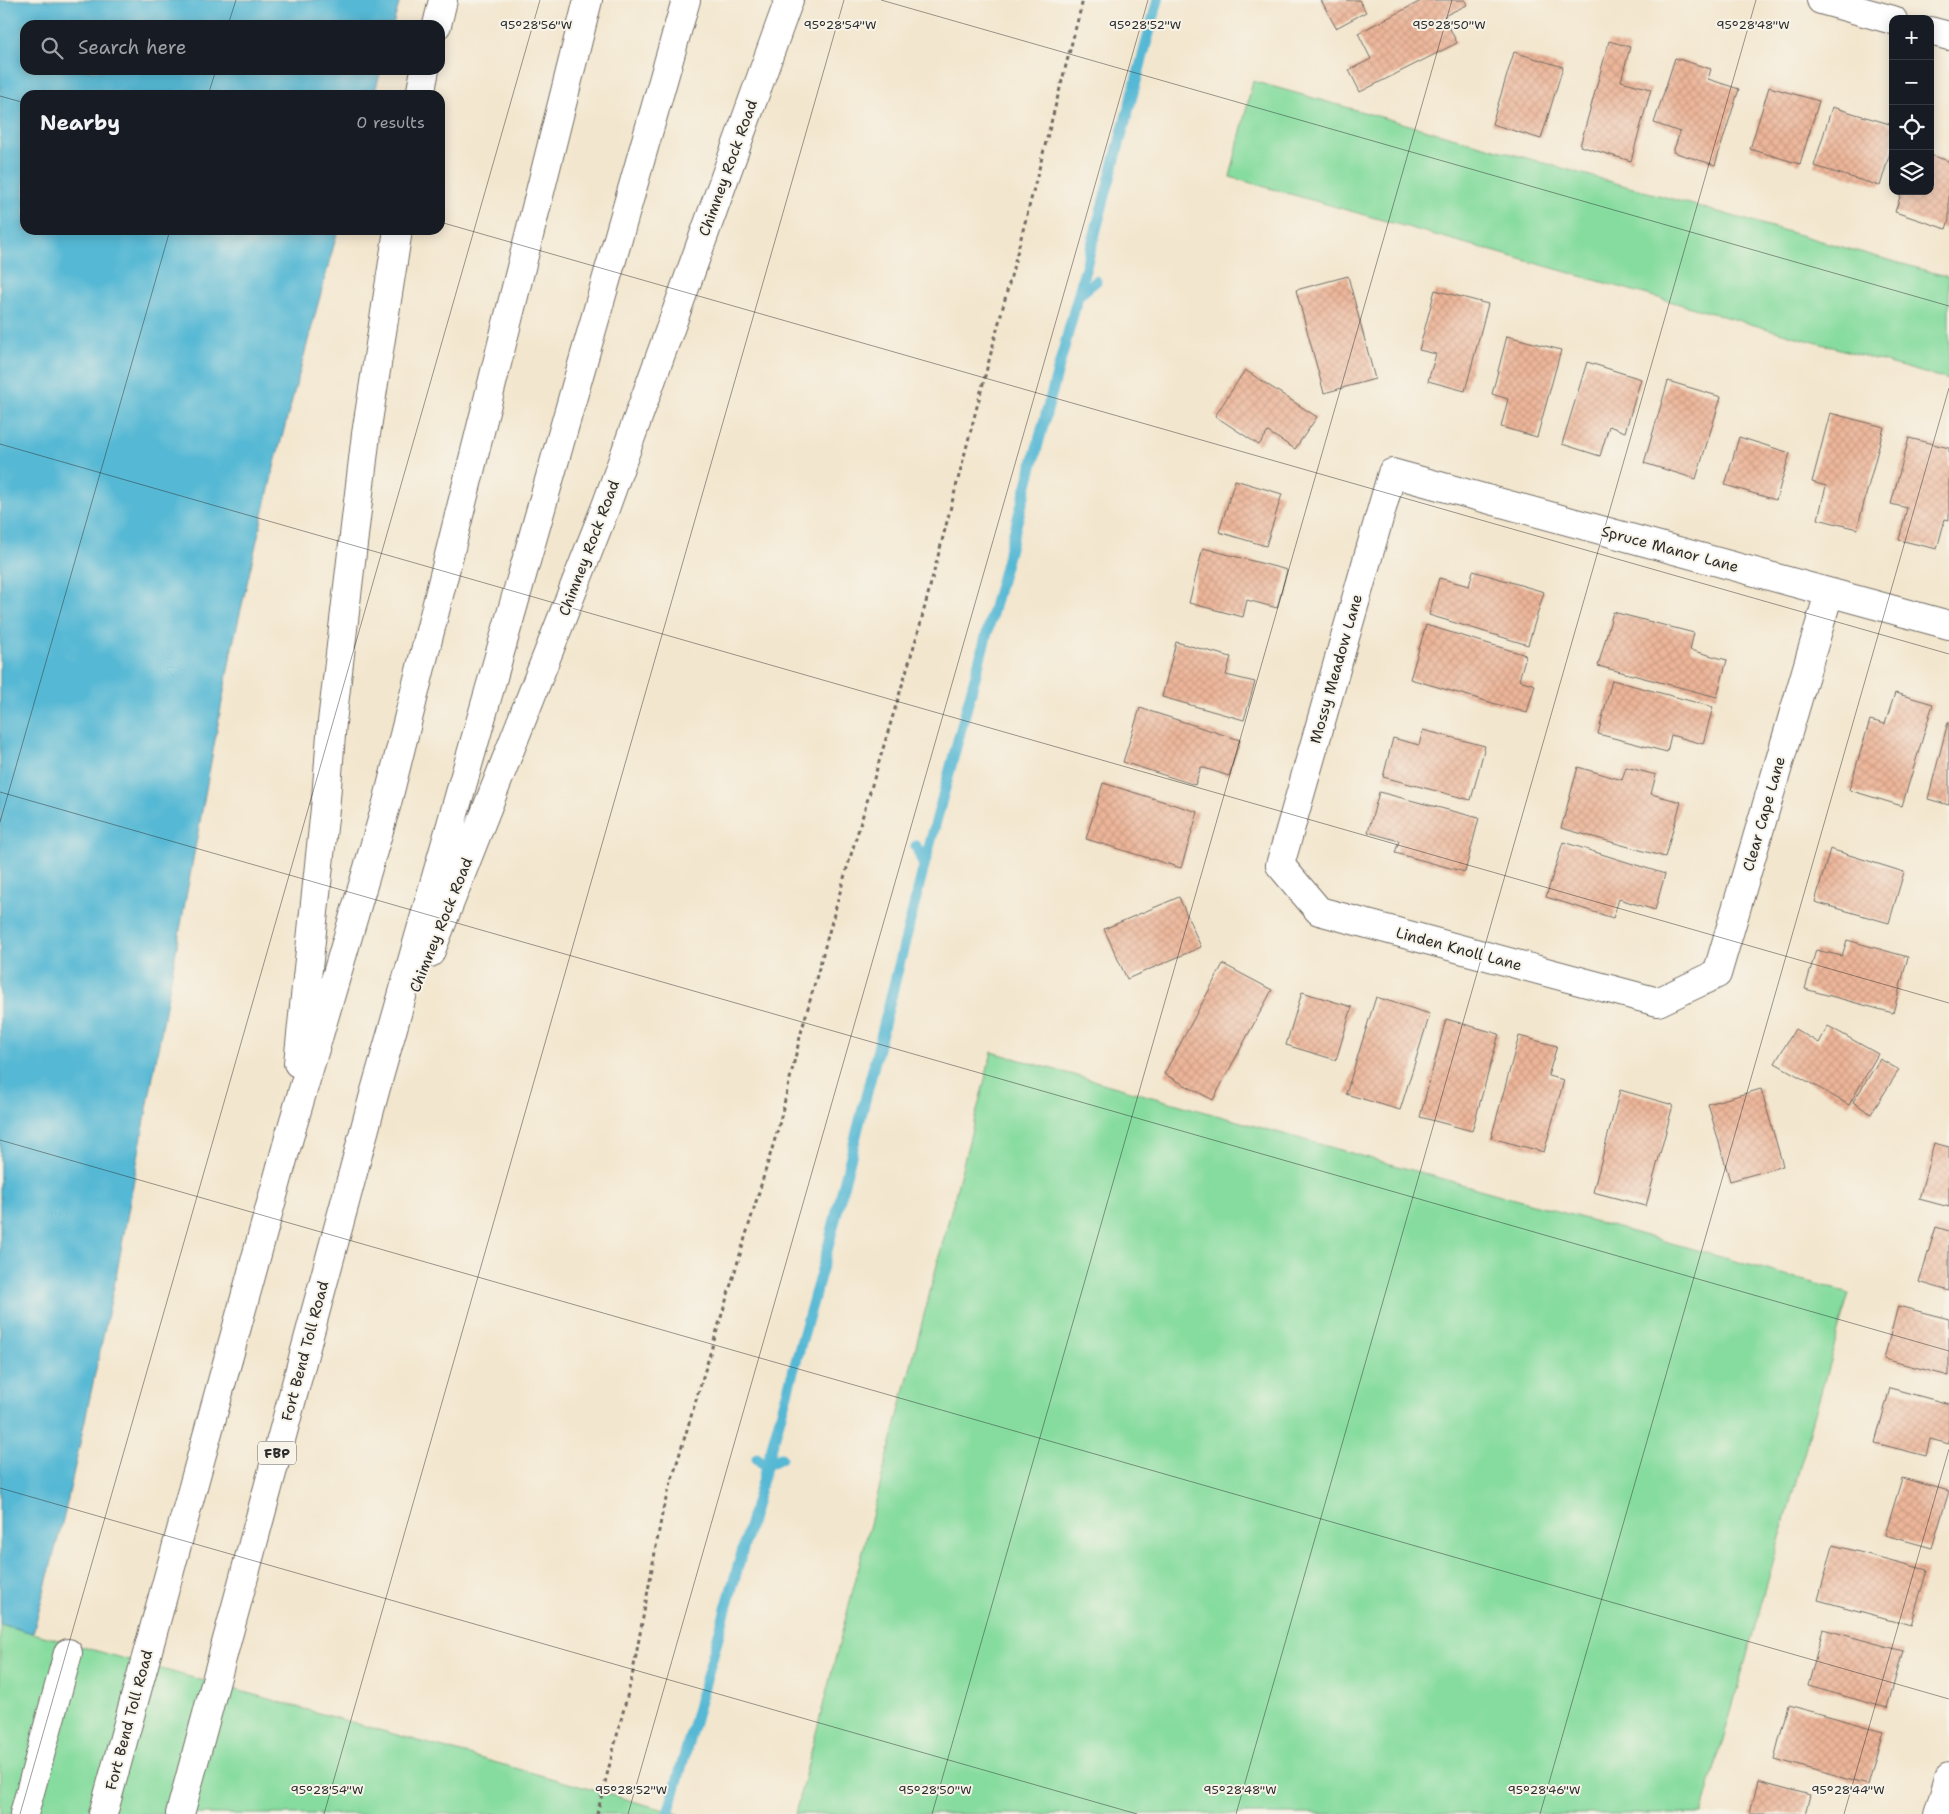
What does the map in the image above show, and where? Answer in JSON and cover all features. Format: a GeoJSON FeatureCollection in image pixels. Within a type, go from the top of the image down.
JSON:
{"type":"FeatureCollection","features":[{"type":"Feature","properties":{"kind":"main road"},"geometry":{"type":"LineString","coordinates":[[438,20],[443,0]]}},
{"type":"Feature","properties":{"kind":"main road"},"geometry":{"type":"LineString","coordinates":[[290,1134],[387,803],[588,0]]}},
{"type":"Feature","properties":{"kind":"main road"},"geometry":{"type":"LineString","coordinates":[[375,1092],[686,0]]}},
{"type":"Feature","properties":{"kind":"main road","name":"Chimney Rock Road"},"geometry":{"type":"LineString","coordinates":[[375,1092],[500,779],[606,506],[789,0]]}},
{"type":"Feature","properties":{"kind":"main road"},"geometry":{"type":"LineString","coordinates":[[1821,0],[1889,19]]}},
{"type":"Feature","properties":{"kind":"main road"},"geometry":{"type":"LineString","coordinates":[[1934,32],[1949,36]]}},
{"type":"Feature","properties":{"kind":"main road"},"geometry":{"type":"LineString","coordinates":[[421,90],[424,75]]}},
{"type":"Feature","properties":{"kind":"main road"},"geometry":{"type":"LineString","coordinates":[[290,1134],[326,799],[332,722],[364,444],[397,235]]}},
{"type":"Feature","properties":{"kind":"main road","name":"Spruce Manor Lane"},"geometry":{"type":"LineString","coordinates":[[1392,473],[1949,625]]}},
{"type":"Feature","properties":{"kind":"main road","name":"Mossy Meadow Lane"},"geometry":{"type":"LineString","coordinates":[[1280,865],[1392,473]]}},
{"type":"Feature","properties":{"kind":"main road","name":"Clear Cape Lane"},"geometry":{"type":"LineString","coordinates":[[1658,1002],[1717,974],[1829,592]]}},
{"type":"Feature","properties":{"kind":"main road","name":"Linden Knoll Lane"},"geometry":{"type":"LineString","coordinates":[[1280,865],[1319,911],[1658,1002]]}},
{"type":"Feature","properties":{"kind":"main road","name":"Fort Bend Toll Road"},"geometry":{"type":"LineString","coordinates":[[180,1814],[375,1092]]}},
{"type":"Feature","properties":{"kind":"main road","name":"Fort Bend Toll Road"},"geometry":{"type":"LineString","coordinates":[[103,1814],[290,1134]]}},
{"type":"Feature","properties":{"kind":"main road"},"geometry":{"type":"LineString","coordinates":[[24,1814],[68,1653]]}},
{"type":"Feature","properties":{"kind":"main road"},"geometry":{"type":"LineString","coordinates":[[1938,1814],[1949,1776]]}},
{"type":"Feature","properties":{"kind":"path"},"geometry":{"type":"LineString","coordinates":[[597,1814],[632,1677],[663,1509],[778,1129],[801,1033],[844,878],[920,629],[1083,0]]}},
{"type":"Feature","properties":{"kind":"green space"},"geometry":{"type":"Polygon","coordinates":[[[1253,81],[1949,277],[1949,380],[1230,177],[1253,81]]]}},
{"type":"Feature","properties":{"kind":"green space"},"geometry":{"type":"Polygon","coordinates":[[[992,1052],[1849,1293],[1702,1814],[795,1814],[992,1052]]]}},
{"type":"Feature","properties":{"kind":"green space"},"geometry":{"type":"Polygon","coordinates":[[[0,1624],[33,1633],[679,1814],[0,1814],[0,1624]]]}},
{"type":"Feature","properties":{"kind":"water"},"geometry":{"type":"Polygon","coordinates":[[[0,0],[400,0],[394,20],[20,20],[20,75],[380,75],[375,90],[20,90],[20,235],[337,235],[275,463],[232,648],[116,1277],[65,1512],[33,1633],[0,1624],[0,0]]]}},
{"type":"Feature","properties":{"kind":"building"},"geometry":{"type":"Polygon","coordinates":[[[1321,0],[1359,0],[1366,12],[1336,28],[1321,0]]]}},
{"type":"Feature","properties":{"kind":"building"},"geometry":{"type":"Polygon","coordinates":[[[1421,0],[1465,0],[1467,5],[1444,16],[1457,43],[1360,92],[1349,70],[1371,59],[1358,33],[1421,0]]]}},
{"type":"Feature","properties":{"kind":"building"},"geometry":{"type":"Polygon","coordinates":[[[1609,41],[1630,47],[1621,81],[1651,89],[1631,161],[1580,146],[1609,41]]]}},
{"type":"Feature","properties":{"kind":"building"},"geometry":{"type":"Polygon","coordinates":[[[1514,52],[1563,67],[1541,139],[1492,124],[1514,52]]]}},
{"type":"Feature","properties":{"kind":"building"},"geometry":{"type":"Polygon","coordinates":[[[1675,58],[1711,69],[1708,79],[1739,89],[1715,165],[1673,152],[1680,132],[1654,123],[1675,58]]]}},
{"type":"Feature","properties":{"kind":"building"},"geometry":{"type":"Polygon","coordinates":[[[1769,87],[1819,101],[1800,164],[1750,149],[1769,87]]]}},
{"type":"Feature","properties":{"kind":"building"},"geometry":{"type":"Polygon","coordinates":[[[1832,107],[1889,124],[1889,156],[1880,186],[1814,166],[1832,107]]]}},
{"type":"Feature","properties":{"kind":"building"},"geometry":{"type":"Polygon","coordinates":[[[1934,156],[1949,161],[1949,220],[1946,229],[1895,212],[1901,195],[1934,195],[1934,156]]]}},
{"type":"Feature","properties":{"kind":"building"},"geometry":{"type":"Polygon","coordinates":[[[1348,276],[1375,379],[1324,393],[1296,290],[1348,276]]]}},
{"type":"Feature","properties":{"kind":"building"},"geometry":{"type":"Polygon","coordinates":[[[1435,290],[1488,304],[1465,391],[1428,381],[1436,354],[1419,350],[1435,290]]]}},
{"type":"Feature","properties":{"kind":"building"},"geometry":{"type":"Polygon","coordinates":[[[1507,336],[1561,350],[1537,437],[1501,427],[1508,399],[1492,394],[1507,336]]]}},
{"type":"Feature","properties":{"kind":"building"},"geometry":{"type":"Polygon","coordinates":[[[1587,362],[1641,379],[1625,432],[1609,426],[1600,456],[1562,444],[1587,362]]]}},
{"type":"Feature","properties":{"kind":"building"},"geometry":{"type":"Polygon","coordinates":[[[1245,370],[1317,417],[1295,449],[1268,432],[1259,445],[1215,416],[1245,370]]]}},
{"type":"Feature","properties":{"kind":"building"},"geometry":{"type":"Polygon","coordinates":[[[1668,381],[1721,397],[1696,479],[1644,463],[1668,381]]]}},
{"type":"Feature","properties":{"kind":"building"},"geometry":{"type":"Polygon","coordinates":[[[1830,413],[1884,427],[1857,529],[1818,519],[1826,486],[1812,482],[1830,413]]]}},
{"type":"Feature","properties":{"kind":"building"},"geometry":{"type":"Polygon","coordinates":[[[1739,437],[1790,453],[1776,500],[1725,485],[1739,437]]]}},
{"type":"Feature","properties":{"kind":"building"},"geometry":{"type":"Polygon","coordinates":[[[1909,438],[1949,448],[1949,520],[1945,519],[1937,549],[1899,540],[1907,508],[1891,504],[1909,438]]]}},
{"type":"Feature","properties":{"kind":"building"},"geometry":{"type":"Polygon","coordinates":[[[1235,480],[1282,494],[1266,546],[1219,532],[1235,480]]]}},
{"type":"Feature","properties":{"kind":"building"},"geometry":{"type":"Polygon","coordinates":[[[1203,548],[1287,570],[1277,608],[1247,600],[1243,617],[1189,603],[1203,548]]]}},
{"type":"Feature","properties":{"kind":"building"},"geometry":{"type":"Polygon","coordinates":[[[1473,571],[1544,592],[1528,645],[1429,615],[1439,578],[1469,586],[1473,571]]]}},
{"type":"Feature","properties":{"kind":"building"},"geometry":{"type":"Polygon","coordinates":[[[1613,612],[1694,633],[1690,650],[1727,660],[1717,697],[1598,666],[1613,612]]]}},
{"type":"Feature","properties":{"kind":"building"},"geometry":{"type":"Polygon","coordinates":[[[1426,625],[1526,655],[1519,680],[1535,685],[1527,713],[1410,679],[1426,625]]]}},
{"type":"Feature","properties":{"kind":"building"},"geometry":{"type":"Polygon","coordinates":[[[1176,642],[1231,657],[1226,675],[1255,682],[1244,720],[1162,697],[1176,642]]]}},
{"type":"Feature","properties":{"kind":"building"},"geometry":{"type":"Polygon","coordinates":[[[1612,680],[1713,707],[1703,744],[1671,735],[1667,752],[1598,734],[1612,680]]]}},
{"type":"Feature","properties":{"kind":"building"},"geometry":{"type":"Polygon","coordinates":[[[1895,693],[1933,704],[1902,806],[1849,790],[1870,720],[1885,724],[1895,693]]]}},
{"type":"Feature","properties":{"kind":"building"},"geometry":{"type":"Polygon","coordinates":[[[1140,708],[1240,740],[1229,776],[1201,767],[1195,785],[1123,762],[1140,708]]]}},
{"type":"Feature","properties":{"kind":"building"},"geometry":{"type":"Polygon","coordinates":[[[1949,722],[1949,805],[1928,799],[1949,722]]]}},
{"type":"Feature","properties":{"kind":"building"},"geometry":{"type":"Polygon","coordinates":[[[1423,730],[1485,746],[1471,800],[1383,777],[1393,738],[1419,745],[1423,730]]]}},
{"type":"Feature","properties":{"kind":"building"},"geometry":{"type":"Polygon","coordinates":[[[1578,767],[1622,780],[1626,767],[1656,775],[1651,794],[1681,802],[1665,857],[1561,828],[1578,767]]]}},
{"type":"Feature","properties":{"kind":"building"},"geometry":{"type":"Polygon","coordinates":[[[1103,783],[1198,812],[1181,868],[1086,839],[1103,783]]]}},
{"type":"Feature","properties":{"kind":"building"},"geometry":{"type":"Polygon","coordinates":[[[1379,792],[1479,818],[1465,872],[1395,853],[1399,841],[1368,832],[1379,792]]]}},
{"type":"Feature","properties":{"kind":"building"},"geometry":{"type":"Polygon","coordinates":[[[1563,842],[1665,874],[1655,910],[1619,899],[1613,918],[1546,897],[1563,842]]]}},
{"type":"Feature","properties":{"kind":"building"},"geometry":{"type":"Polygon","coordinates":[[[1830,849],[1904,872],[1889,923],[1815,902],[1830,849]]]}},
{"type":"Feature","properties":{"kind":"building"},"geometry":{"type":"Polygon","coordinates":[[[1179,897],[1201,947],[1127,979],[1104,929],[1179,897]]]}},
{"type":"Feature","properties":{"kind":"building"},"geometry":{"type":"Polygon","coordinates":[[[1847,940],[1908,957],[1893,1013],[1805,989],[1816,950],[1842,956],[1847,940]]]}},
{"type":"Feature","properties":{"kind":"building"},"geometry":{"type":"Polygon","coordinates":[[[1223,964],[1272,990],[1213,1100],[1164,1074],[1223,964]]]}},
{"type":"Feature","properties":{"kind":"building"},"geometry":{"type":"Polygon","coordinates":[[[1302,992],[1352,1007],[1336,1060],[1286,1045],[1302,992]]]}},
{"type":"Feature","properties":{"kind":"building"},"geometry":{"type":"Polygon","coordinates":[[[1376,997],[1430,1014],[1400,1110],[1346,1094],[1376,997]]]}},
{"type":"Feature","properties":{"kind":"building"},"geometry":{"type":"Polygon","coordinates":[[[1446,1019],[1499,1034],[1472,1131],[1420,1117],[1446,1019]]]}},
{"type":"Feature","properties":{"kind":"building"},"geometry":{"type":"Polygon","coordinates":[[[1828,1026],[1878,1054],[1849,1105],[1775,1063],[1795,1029],[1819,1043],[1828,1026]]]}},
{"type":"Feature","properties":{"kind":"building"},"geometry":{"type":"Polygon","coordinates":[[[1519,1036],[1557,1046],[1548,1076],[1564,1080],[1544,1152],[1491,1138],[1519,1036]]]}},
{"type":"Feature","properties":{"kind":"building"},"geometry":{"type":"Polygon","coordinates":[[[1880,1059],[1899,1070],[1871,1114],[1853,1102],[1880,1059]]]}},
{"type":"Feature","properties":{"kind":"building"},"geometry":{"type":"Polygon","coordinates":[[[1761,1089],[1783,1166],[1730,1181],[1708,1104],[1761,1089]]]}},
{"type":"Feature","properties":{"kind":"building"},"geometry":{"type":"Polygon","coordinates":[[[1620,1090],[1673,1105],[1646,1206],[1593,1192],[1620,1090]]]}},
{"type":"Feature","properties":{"kind":"building"},"geometry":{"type":"Polygon","coordinates":[[[1934,1143],[1949,1147],[1949,1207],[1919,1199],[1934,1143]]]}},
{"type":"Feature","properties":{"kind":"building"},"geometry":{"type":"Polygon","coordinates":[[[1936,1227],[1949,1231],[1949,1291],[1919,1282],[1936,1227]]]}},
{"type":"Feature","properties":{"kind":"building"},"geometry":{"type":"Polygon","coordinates":[[[1898,1306],[1949,1319],[1949,1376],[1884,1359],[1898,1306]]]}},
{"type":"Feature","properties":{"kind":"building"},"geometry":{"type":"Polygon","coordinates":[[[1890,1388],[1949,1404],[1949,1444],[1930,1439],[1926,1456],[1875,1443],[1890,1388]]]}},
{"type":"Feature","properties":{"kind":"building"},"geometry":{"type":"Polygon","coordinates":[[[1902,1478],[1949,1491],[1932,1548],[1885,1535],[1902,1478]]]}},
{"type":"Feature","properties":{"kind":"building"},"geometry":{"type":"Polygon","coordinates":[[[1833,1545],[1927,1570],[1911,1625],[1818,1600],[1833,1545]]]}},
{"type":"Feature","properties":{"kind":"building"},"geometry":{"type":"Polygon","coordinates":[[[1823,1629],[1903,1651],[1887,1708],[1808,1686],[1823,1629]]]}},
{"type":"Feature","properties":{"kind":"building"},"geometry":{"type":"Polygon","coordinates":[[[1788,1705],[1883,1731],[1868,1785],[1774,1759],[1788,1705]]]}},
{"type":"Feature","properties":{"kind":"building"},"geometry":{"type":"Polygon","coordinates":[[[1758,1781],[1810,1795],[1805,1814],[1750,1814],[1758,1781]]]}},
{"type":"Feature","properties":{"kind":"waterway"},"geometry":{"type":"LineString","coordinates":[[668,1814],[826,1255],[924,866],[1158,0]]}},
{"type":"Feature","properties":{"kind":"waterway"},"geometry":{"type":"LineString","coordinates":[[1079,295],[1096,281]]}},
{"type":"Feature","properties":{"kind":"waterway"},"geometry":{"type":"LineString","coordinates":[[916,846],[924,866]]}},
{"type":"Feature","properties":{"kind":"waterway"},"geometry":{"type":"LineString","coordinates":[[757,1458],[765,1466],[781,1458]]}}]}
